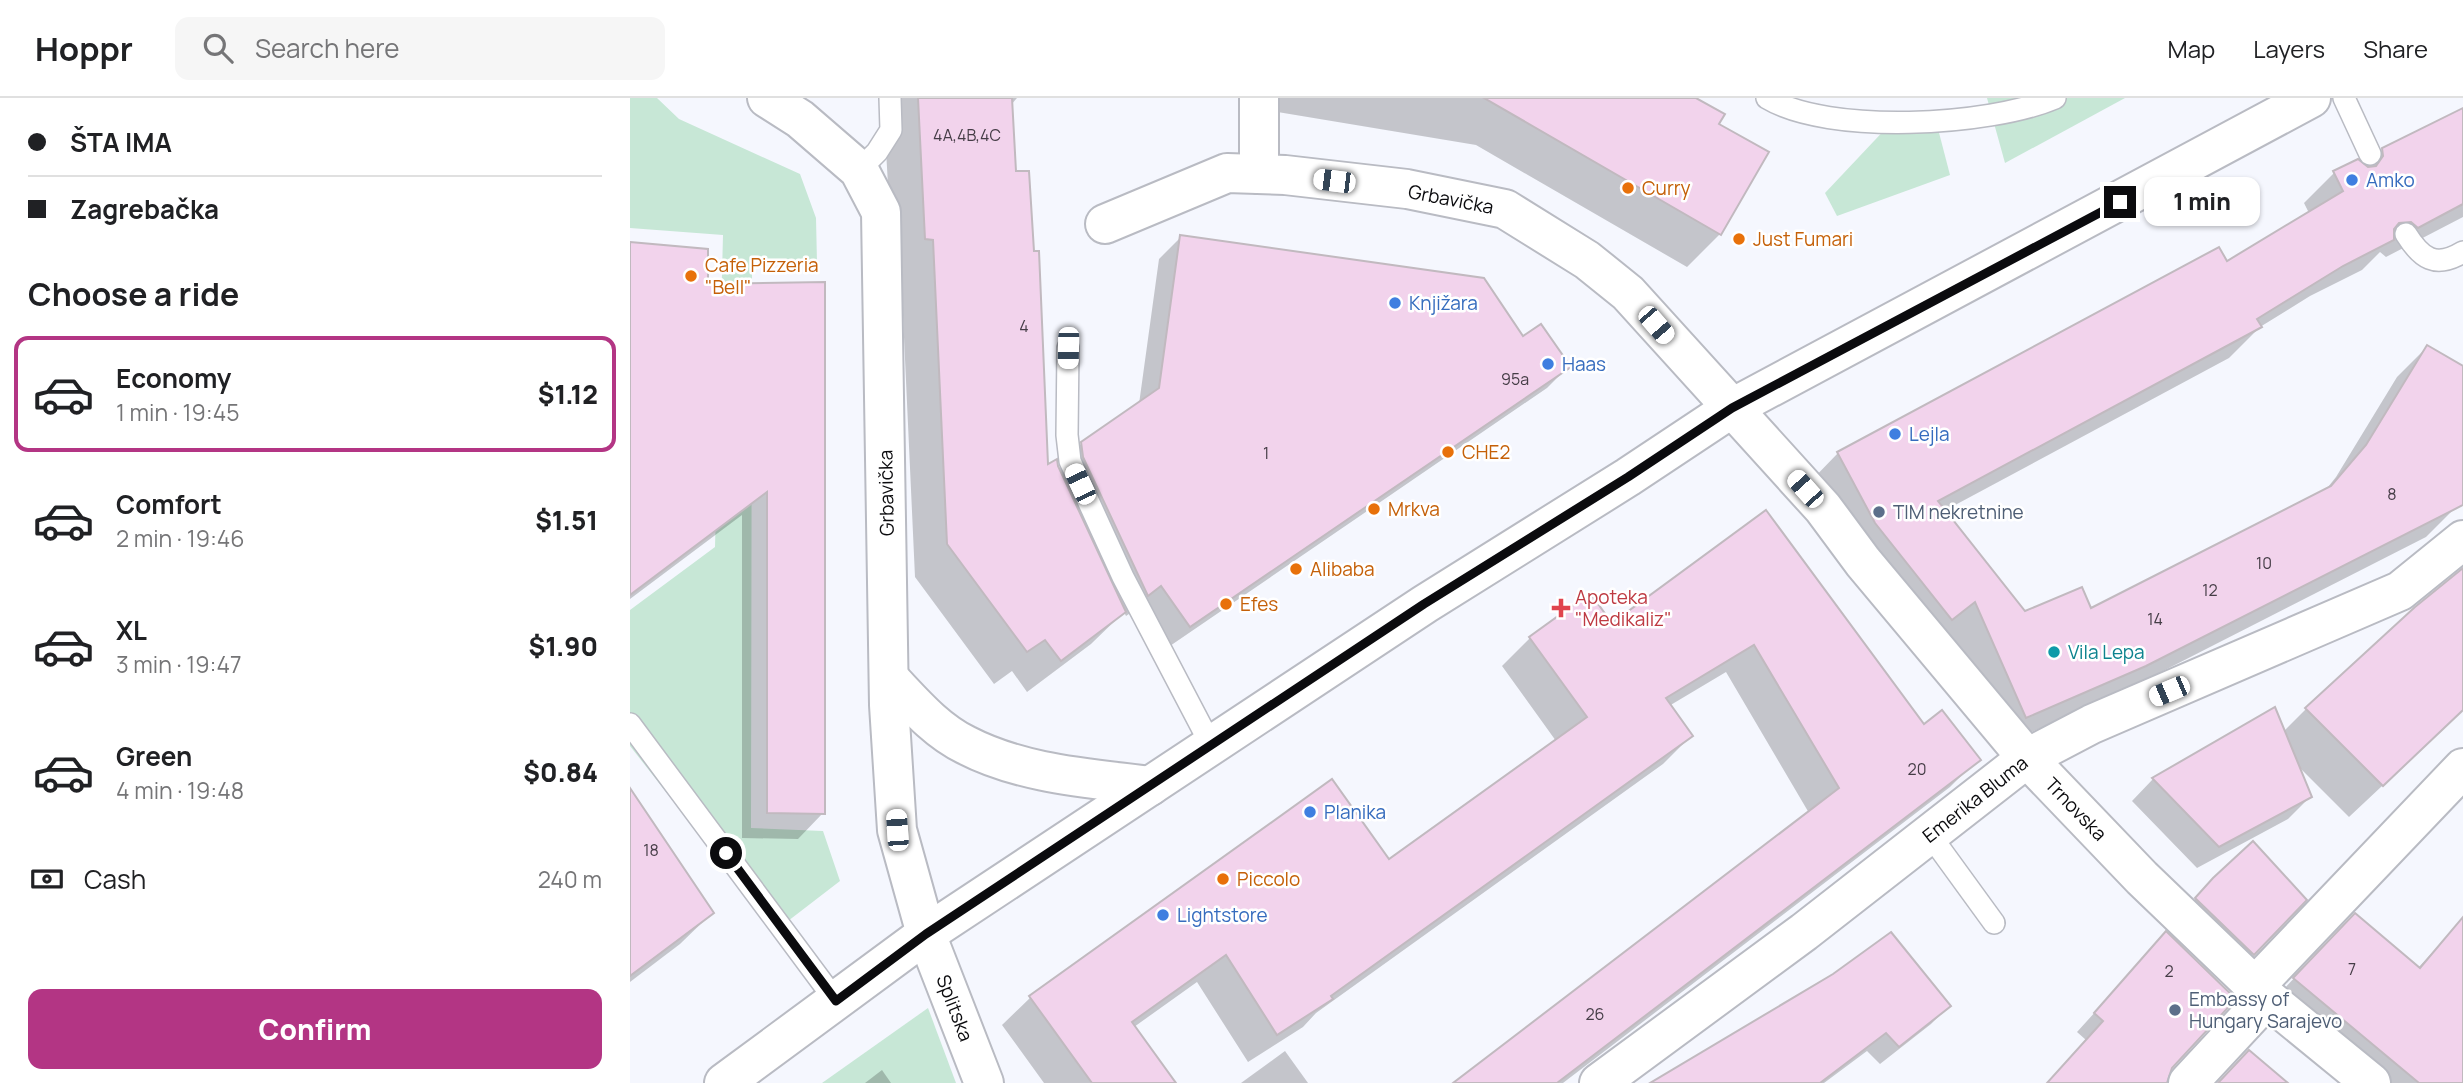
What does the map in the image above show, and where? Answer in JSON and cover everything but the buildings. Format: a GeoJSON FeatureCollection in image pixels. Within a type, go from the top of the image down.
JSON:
{"type":"FeatureCollection","features":[{"type":"Feature","properties":{"kind":"street","name":"Grbavička"},"geometry":{"type":"LineString","coordinates":[[767,98],[800,118],[859,170],[881,212],[888,678],[897,830],[926,934]]}},
{"type":"Feature","properties":{"kind":"street"},"geometry":{"type":"LineString","coordinates":[[1259,98],[1259,174]]}},
{"type":"Feature","properties":{"kind":"street"},"geometry":{"type":"LineString","coordinates":[[724,1083],[926,934],[1424,604],[1732,408],[2311,98]]}},
{"type":"Feature","properties":{"kind":"street","name":"Grbavička"},"geometry":{"type":"LineString","coordinates":[[1105,224],[1227,173],[1407,189],[1505,209],[1587,260],[1628,293],[1732,408]]}},
{"type":"Feature","properties":{"kind":"street","name":"Trnovska"},"geometry":{"type":"LineString","coordinates":[[1732,408],[1823,508],[1863,562],[2027,758],[2141,878],[2261,992],[2371,1083]]}},
{"type":"Feature","properties":{"kind":"street","name":"Emerika Bluma"},"geometry":{"type":"LineString","coordinates":[[1599,1083],[1804,932],[2027,758],[2092,724],[2400,591],[2463,540]]}},
{"type":"Feature","properties":{"kind":"street"},"geometry":{"type":"LineString","coordinates":[[888,678],[928,719],[965,745],[1044,772],[1150,786]]}},
{"type":"Feature","properties":{"kind":"street"},"geometry":{"type":"LineString","coordinates":[[2188,1083],[2261,992],[2463,768]]}},
{"type":"Feature","properties":{"kind":"street","name":"Splitska"},"geometry":{"type":"LineString","coordinates":[[926,934],[984,1083]]}},
{"type":"Feature","properties":{"kind":"lane"},"geometry":{"type":"LineString","coordinates":[[859,170],[877,152],[891,130],[890,98]]}},
{"type":"Feature","properties":{"kind":"lane"},"geometry":{"type":"LineString","coordinates":[[1767,98],[1826,118],[1899,122],[1982,118],[2035,106],[2055,98]]}},
{"type":"Feature","properties":{"kind":"lane"},"geometry":{"type":"LineString","coordinates":[[2344,98],[2370,154]]}},
{"type":"Feature","properties":{"kind":"lane"},"geometry":{"type":"LineString","coordinates":[[2406,233],[2422,256],[2436,261],[2463,252]]}},
{"type":"Feature","properties":{"kind":"lane"},"geometry":{"type":"LineString","coordinates":[[1068,348],[1067,435],[1070,461],[1123,577],[1211,745]]}},
{"type":"Feature","properties":{"kind":"lane"},"geometry":{"type":"LineString","coordinates":[[630,724],[836,1001]]}},
{"type":"Feature","properties":{"kind":"lane"},"geometry":{"type":"LineString","coordinates":[[1930,835],[1994,923]]}},
{"type":"Feature","properties":{"kind":"green space"},"geometry":{"type":"Polygon","coordinates":[[[630,98],[657,98],[679,119],[800,174],[816,218],[817,263],[752,258],[751,828],[823,831],[840,881],[775,931],[630,746],[630,610],[715,547],[723,235],[630,228],[630,98]]]}},
{"type":"Feature","properties":{"kind":"green space"},"geometry":{"type":"Polygon","coordinates":[[[1987,98],[2125,98],[2005,163],[1987,98]]]}},
{"type":"Feature","properties":{"kind":"green space"},"geometry":{"type":"Polygon","coordinates":[[[1891,123],[1937,125],[1950,175],[1837,216],[1825,193],[1891,123]]]}},
{"type":"Feature","properties":{"kind":"green space"},"geometry":{"type":"Polygon","coordinates":[[[928,1008],[956,1083],[822,1083],[928,1008]]]}},
{"type":"Feature","properties":{"kind":"place","name":"Amko"},"geometry":{"type":"Point","coordinates":[2352,180]}},
{"type":"Feature","properties":{"kind":"place","name":"Curry"},"geometry":{"type":"Point","coordinates":[1628,188]}},
{"type":"Feature","properties":{"kind":"place","name":"Just Fumari"},"geometry":{"type":"Point","coordinates":[1739,239]}},
{"type":"Feature","properties":{"kind":"place","name":"Cafe Pizzeria \"Bell\""},"geometry":{"type":"Point","coordinates":[691,276]}},
{"type":"Feature","properties":{"kind":"place","name":"Knjižara"},"geometry":{"type":"Point","coordinates":[1395,303]}},
{"type":"Feature","properties":{"kind":"place","name":"Haas"},"geometry":{"type":"Point","coordinates":[1548,364]}},
{"type":"Feature","properties":{"kind":"place","name":"Lejla"},"geometry":{"type":"Point","coordinates":[1895,434]}},
{"type":"Feature","properties":{"kind":"place","name":"CHE2"},"geometry":{"type":"Point","coordinates":[1448,452]}},
{"type":"Feature","properties":{"kind":"place","name":"Mrkva"},"geometry":{"type":"Point","coordinates":[1374,509]}},
{"type":"Feature","properties":{"kind":"place","name":"TIM nekretnine"},"geometry":{"type":"Point","coordinates":[1879,512]}},
{"type":"Feature","properties":{"kind":"place","name":"Alibaba"},"geometry":{"type":"Point","coordinates":[1296,569]}},
{"type":"Feature","properties":{"kind":"place","name":"Efes"},"geometry":{"type":"Point","coordinates":[1226,604]}},
{"type":"Feature","properties":{"kind":"place","name":"Apoteka \"Medikaliz\""},"geometry":{"type":"Point","coordinates":[1561,608]}},
{"type":"Feature","properties":{"kind":"place","name":"Vila Lepa"},"geometry":{"type":"Point","coordinates":[2054,652]}},
{"type":"Feature","properties":{"kind":"place","name":"Planika"},"geometry":{"type":"Point","coordinates":[1310,812]}},
{"type":"Feature","properties":{"kind":"place","name":"Piccolo"},"geometry":{"type":"Point","coordinates":[1223,879]}},
{"type":"Feature","properties":{"kind":"place","name":"Lightstore"},"geometry":{"type":"Point","coordinates":[1163,915]}},
{"type":"Feature","properties":{"kind":"place","name":"Embassy of Hungary Sarajevo"},"geometry":{"type":"Point","coordinates":[2175,1010]}},
{"type":"Feature","properties":{"kind":"route"},"geometry":{"type":"LineString","coordinates":[[726,853],[836,1001],[926,934],[1424,604],[1628,477],[1732,408],[2120,202]]}}]}
